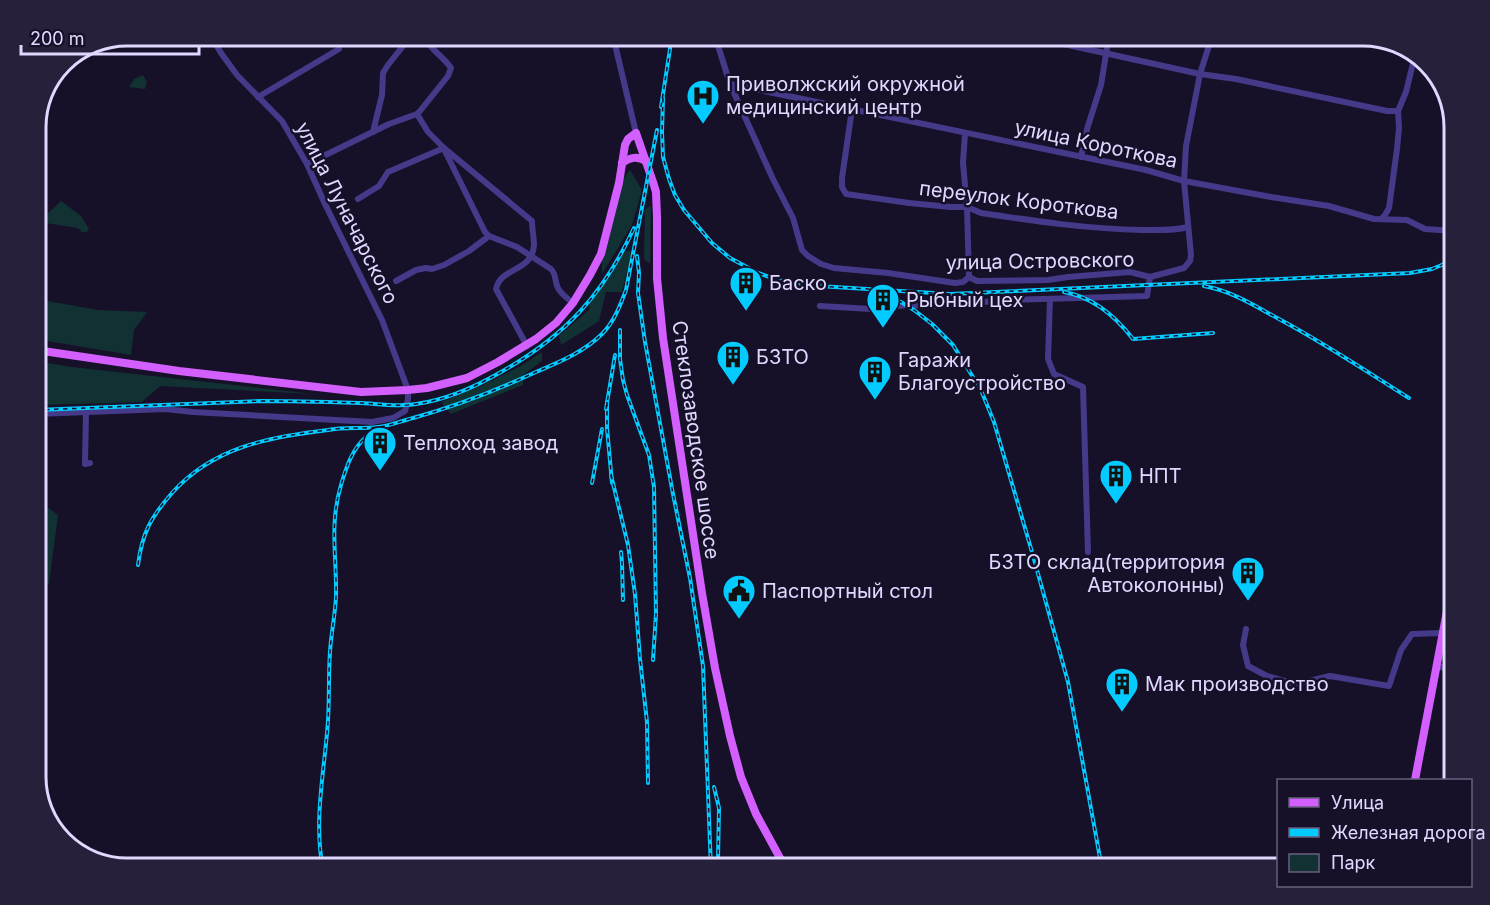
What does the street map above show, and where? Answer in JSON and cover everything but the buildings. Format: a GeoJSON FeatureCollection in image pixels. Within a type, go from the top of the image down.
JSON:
{"type":"FeatureCollection","features":[{"type":"Feature","properties":{"kind":"main road","name":"Стеклозаводское шоссе"},"geometry":{"type":"LineString","coordinates":[[636,133],[656,192],[657,278],[663,338],[698,574],[715,668],[741,777],[756,814],[780,858]]}},
{"type":"Feature","properties":{"kind":"main road"},"geometry":{"type":"LineString","coordinates":[[47,352],[179,371],[361,392],[408,390],[467,378],[527,346],[548,330],[573,303],[601,254],[624,148],[628,139],[636,133]]}},
{"type":"Feature","properties":{"kind":"main road"},"geometry":{"type":"LineString","coordinates":[[622,163],[634,157],[646,161]]}},
{"type":"Feature","properties":{"kind":"main road"},"geometry":{"type":"LineString","coordinates":[[1415,779],[1444,629]]}},
{"type":"Feature","properties":{"kind":"street","name":"улица Луначарского"},"geometry":{"type":"LineString","coordinates":[[217,46],[237,75],[282,121],[307,164],[382,320],[408,390]]}},
{"type":"Feature","properties":{"kind":"street"},"geometry":{"type":"LineString","coordinates":[[373,132],[382,95],[383,73],[403,46]]}},
{"type":"Feature","properties":{"kind":"street"},"geometry":{"type":"LineString","coordinates":[[307,164],[403,118],[417,114],[451,72],[449,64],[430,46]]}},
{"type":"Feature","properties":{"kind":"street"},"geometry":{"type":"LineString","coordinates":[[615,46],[636,133]]}},
{"type":"Feature","properties":{"kind":"street"},"geometry":{"type":"LineString","coordinates":[[718,46],[730,84]]}},
{"type":"Feature","properties":{"kind":"street"},"geometry":{"type":"LineString","coordinates":[[1074,46],[1200,74],[1236,79],[1376,109],[1398,111]]}},
{"type":"Feature","properties":{"kind":"street"},"geometry":{"type":"LineString","coordinates":[[1081,157],[1101,85],[1106,46]]}},
{"type":"Feature","properties":{"kind":"street"},"geometry":{"type":"LineString","coordinates":[[1188,227],[1185,181],[1186,146],[1200,74],[1209,46]]}},
{"type":"Feature","properties":{"kind":"street"},"geometry":{"type":"LineString","coordinates":[[258,97],[339,50]]}},
{"type":"Feature","properties":{"kind":"street"},"geometry":{"type":"LineString","coordinates":[[1382,218],[1389,208],[1399,128],[1398,111],[1406,92],[1413,64]]}},
{"type":"Feature","properties":{"kind":"street","name":"улица Короткова"},"geometry":{"type":"LineString","coordinates":[[730,84],[1146,170],[1185,181],[1329,206],[1367,217],[1407,219],[1425,230],[1443,231]]}},
{"type":"Feature","properties":{"kind":"street","name":"улица Островского"},"geometry":{"type":"LineString","coordinates":[[730,84],[793,218],[802,250],[821,264],[834,268],[955,283],[963,282],[969,277],[977,280],[1048,280],[1130,272],[1150,277],[1178,271],[1187,266],[1191,255],[1188,227]]}},
{"type":"Feature","properties":{"kind":"street","name":"переулок Короткова"},"geometry":{"type":"LineString","coordinates":[[852,109],[842,178],[842,187],[846,194],[967,207],[974,211],[1004,217],[1084,226],[1127,230],[1172,230],[1188,227]]}},
{"type":"Feature","properties":{"kind":"street"},"geometry":{"type":"LineString","coordinates":[[417,114],[428,132],[444,148],[532,221],[534,245],[531,256],[525,265],[501,277],[496,288],[527,346]]}},
{"type":"Feature","properties":{"kind":"street"},"geometry":{"type":"LineString","coordinates":[[965,133],[963,170],[967,207],[969,277]]}},
{"type":"Feature","properties":{"kind":"street"},"geometry":{"type":"LineString","coordinates":[[358,199],[379,186],[388,172],[444,148]]}},
{"type":"Feature","properties":{"kind":"street"},"geometry":{"type":"LineString","coordinates":[[444,148],[485,232],[489,236],[509,243],[554,272],[559,291],[573,303]]}},
{"type":"Feature","properties":{"kind":"street"},"geometry":{"type":"LineString","coordinates":[[396,281],[416,270],[432,269],[444,265],[489,236]]}},
{"type":"Feature","properties":{"kind":"street"},"geometry":{"type":"LineString","coordinates":[[820,306],[871,309],[1009,300],[1147,296],[1150,277]]}},
{"type":"Feature","properties":{"kind":"street"},"geometry":{"type":"LineString","coordinates":[[1050,299],[1048,359],[1054,374],[1083,387],[1088,552]]}},
{"type":"Feature","properties":{"kind":"street"},"geometry":{"type":"LineString","coordinates":[[47,414],[165,409],[372,422],[393,418],[405,411],[408,390]]}},
{"type":"Feature","properties":{"kind":"street"},"geometry":{"type":"LineString","coordinates":[[86,412],[85,464],[90,463]]}},
{"type":"Feature","properties":{"kind":"street"},"geometry":{"type":"LineString","coordinates":[[1246,629],[1243,645],[1248,666],[1267,676],[1296,684],[1330,676],[1389,687],[1401,650],[1412,634],[1443,633]]}},
{"type":"Feature","properties":{"kind":"street"},"geometry":{"type":"LineString","coordinates":[[1437,666],[1444,668]]}},
{"type":"Feature","properties":{"kind":"green space"},"geometry":{"type":"Polygon","coordinates":[[[143,75],[147,82],[145,89],[129,87],[134,79],[143,75]]]}},
{"type":"Feature","properties":{"kind":"green space"},"geometry":{"type":"Polygon","coordinates":[[[630,170],[642,190],[632,225],[602,274],[602,259],[624,178],[630,170]]]}},
{"type":"Feature","properties":{"kind":"green space"},"geometry":{"type":"Polygon","coordinates":[[[61,201],[81,216],[89,229],[87,232],[82,232],[78,228],[47,223],[47,214],[61,201]]]}},
{"type":"Feature","properties":{"kind":"green space"},"geometry":{"type":"Polygon","coordinates":[[[651,206],[650,264],[644,259],[645,209],[651,206]]]}},
{"type":"Feature","properties":{"kind":"green space"},"geometry":{"type":"Polygon","coordinates":[[[625,251],[632,251],[622,292],[606,292],[599,321],[561,345],[559,336],[589,310],[590,303],[625,251]]]}},
{"type":"Feature","properties":{"kind":"green space"},"geometry":{"type":"Polygon","coordinates":[[[47,301],[98,310],[147,312],[134,330],[131,355],[47,341],[47,301]]]}},
{"type":"Feature","properties":{"kind":"green space"},"geometry":{"type":"Polygon","coordinates":[[[542,352],[542,361],[523,375],[523,385],[451,414],[441,402],[506,374],[542,352]]]}},
{"type":"Feature","properties":{"kind":"green space"},"geometry":{"type":"Polygon","coordinates":[[[47,363],[314,394],[160,386],[142,402],[47,405],[47,363]]]}},
{"type":"Feature","properties":{"kind":"green space"},"geometry":{"type":"Polygon","coordinates":[[[47,507],[58,515],[49,584],[47,583],[47,507]]]}},
{"type":"Feature","properties":{"kind":"railway"},"geometry":{"type":"LineString","coordinates":[[661,107],[670,46]]}},
{"type":"Feature","properties":{"kind":"railway"},"geometry":{"type":"LineString","coordinates":[[663,98],[663,157],[675,195],[684,210],[712,243],[730,258],[758,273],[778,280],[818,286],[950,294],[1410,273],[1443,264]]}},
{"type":"Feature","properties":{"kind":"railway"},"geometry":{"type":"LineString","coordinates":[[138,565],[145,534],[153,518],[172,493],[188,477],[224,455],[243,447],[284,436],[334,429],[372,428],[429,413],[475,398],[521,379],[571,356],[595,340],[613,319],[626,290],[657,130]]}},
{"type":"Feature","properties":{"kind":"railway"},"geometry":{"type":"LineString","coordinates":[[47,410],[261,401],[403,405],[449,396],[471,388],[501,372],[544,344],[563,328],[595,294],[609,274],[634,228]]}},
{"type":"Feature","properties":{"kind":"railway"},"geometry":{"type":"LineString","coordinates":[[637,256],[638,293],[645,342],[690,578],[703,666],[711,858]]}},
{"type":"Feature","properties":{"kind":"railway"},"geometry":{"type":"LineString","coordinates":[[1204,286],[1234,295],[1296,328],[1409,398]]}},
{"type":"Feature","properties":{"kind":"railway"},"geometry":{"type":"LineString","coordinates":[[1064,292],[1085,298],[1103,309],[1133,339],[1213,333]]}},
{"type":"Feature","properties":{"kind":"railway"},"geometry":{"type":"LineString","coordinates":[[881,294],[914,310],[953,345],[981,390],[994,422],[1068,682],[1100,858]]}},
{"type":"Feature","properties":{"kind":"railway"},"geometry":{"type":"LineString","coordinates":[[620,330],[623,380],[649,455],[654,487],[656,614],[653,660]]}},
{"type":"Feature","properties":{"kind":"railway"},"geometry":{"type":"LineString","coordinates":[[606,409],[615,355]]}},
{"type":"Feature","properties":{"kind":"railway"},"geometry":{"type":"LineString","coordinates":[[607,402],[612,483]]}},
{"type":"Feature","properties":{"kind":"railway"},"geometry":{"type":"LineString","coordinates":[[321,858],[319,818],[328,723],[329,662],[336,597],[335,514],[341,485],[353,453],[366,437],[382,428]]}},
{"type":"Feature","properties":{"kind":"railway"},"geometry":{"type":"LineString","coordinates":[[592,483],[602,429]]}},
{"type":"Feature","properties":{"kind":"railway"},"geometry":{"type":"LineString","coordinates":[[611,475],[628,545],[635,594],[647,722],[648,783]]}},
{"type":"Feature","properties":{"kind":"railway"},"geometry":{"type":"LineString","coordinates":[[621,552],[623,600]]}},
{"type":"Feature","properties":{"kind":"railway"},"geometry":{"type":"LineString","coordinates":[[714,787],[719,808],[718,858]]}},
{"type":"Feature","properties":{"kind":"place","name":"Приволжский окружной медицинский центр"},"geometry":{"type":"Point","coordinates":[703,125]}},
{"type":"Feature","properties":{"kind":"place","name":"Баско"},"geometry":{"type":"Point","coordinates":[746,312]}},
{"type":"Feature","properties":{"kind":"place","name":"Рыбный цех"},"geometry":{"type":"Point","coordinates":[883,329]}},
{"type":"Feature","properties":{"kind":"place","name":"БЗТО"},"geometry":{"type":"Point","coordinates":[733,386]}},
{"type":"Feature","properties":{"kind":"place","name":"Гаражи Благоустройство"},"geometry":{"type":"Point","coordinates":[875,401]}},
{"type":"Feature","properties":{"kind":"place","name":"Теплоход завод"},"geometry":{"type":"Point","coordinates":[380,472]}},
{"type":"Feature","properties":{"kind":"place","name":"НПТ"},"geometry":{"type":"Point","coordinates":[1116,505]}},
{"type":"Feature","properties":{"kind":"place","name":"БЗТО склад(территория Автоколонны)"},"geometry":{"type":"Point","coordinates":[1248,602]}},
{"type":"Feature","properties":{"kind":"place","name":"Паспортный стол"},"geometry":{"type":"Point","coordinates":[739,620]}},
{"type":"Feature","properties":{"kind":"place","name":"Мак производство"},"geometry":{"type":"Point","coordinates":[1122,713]}}]}
